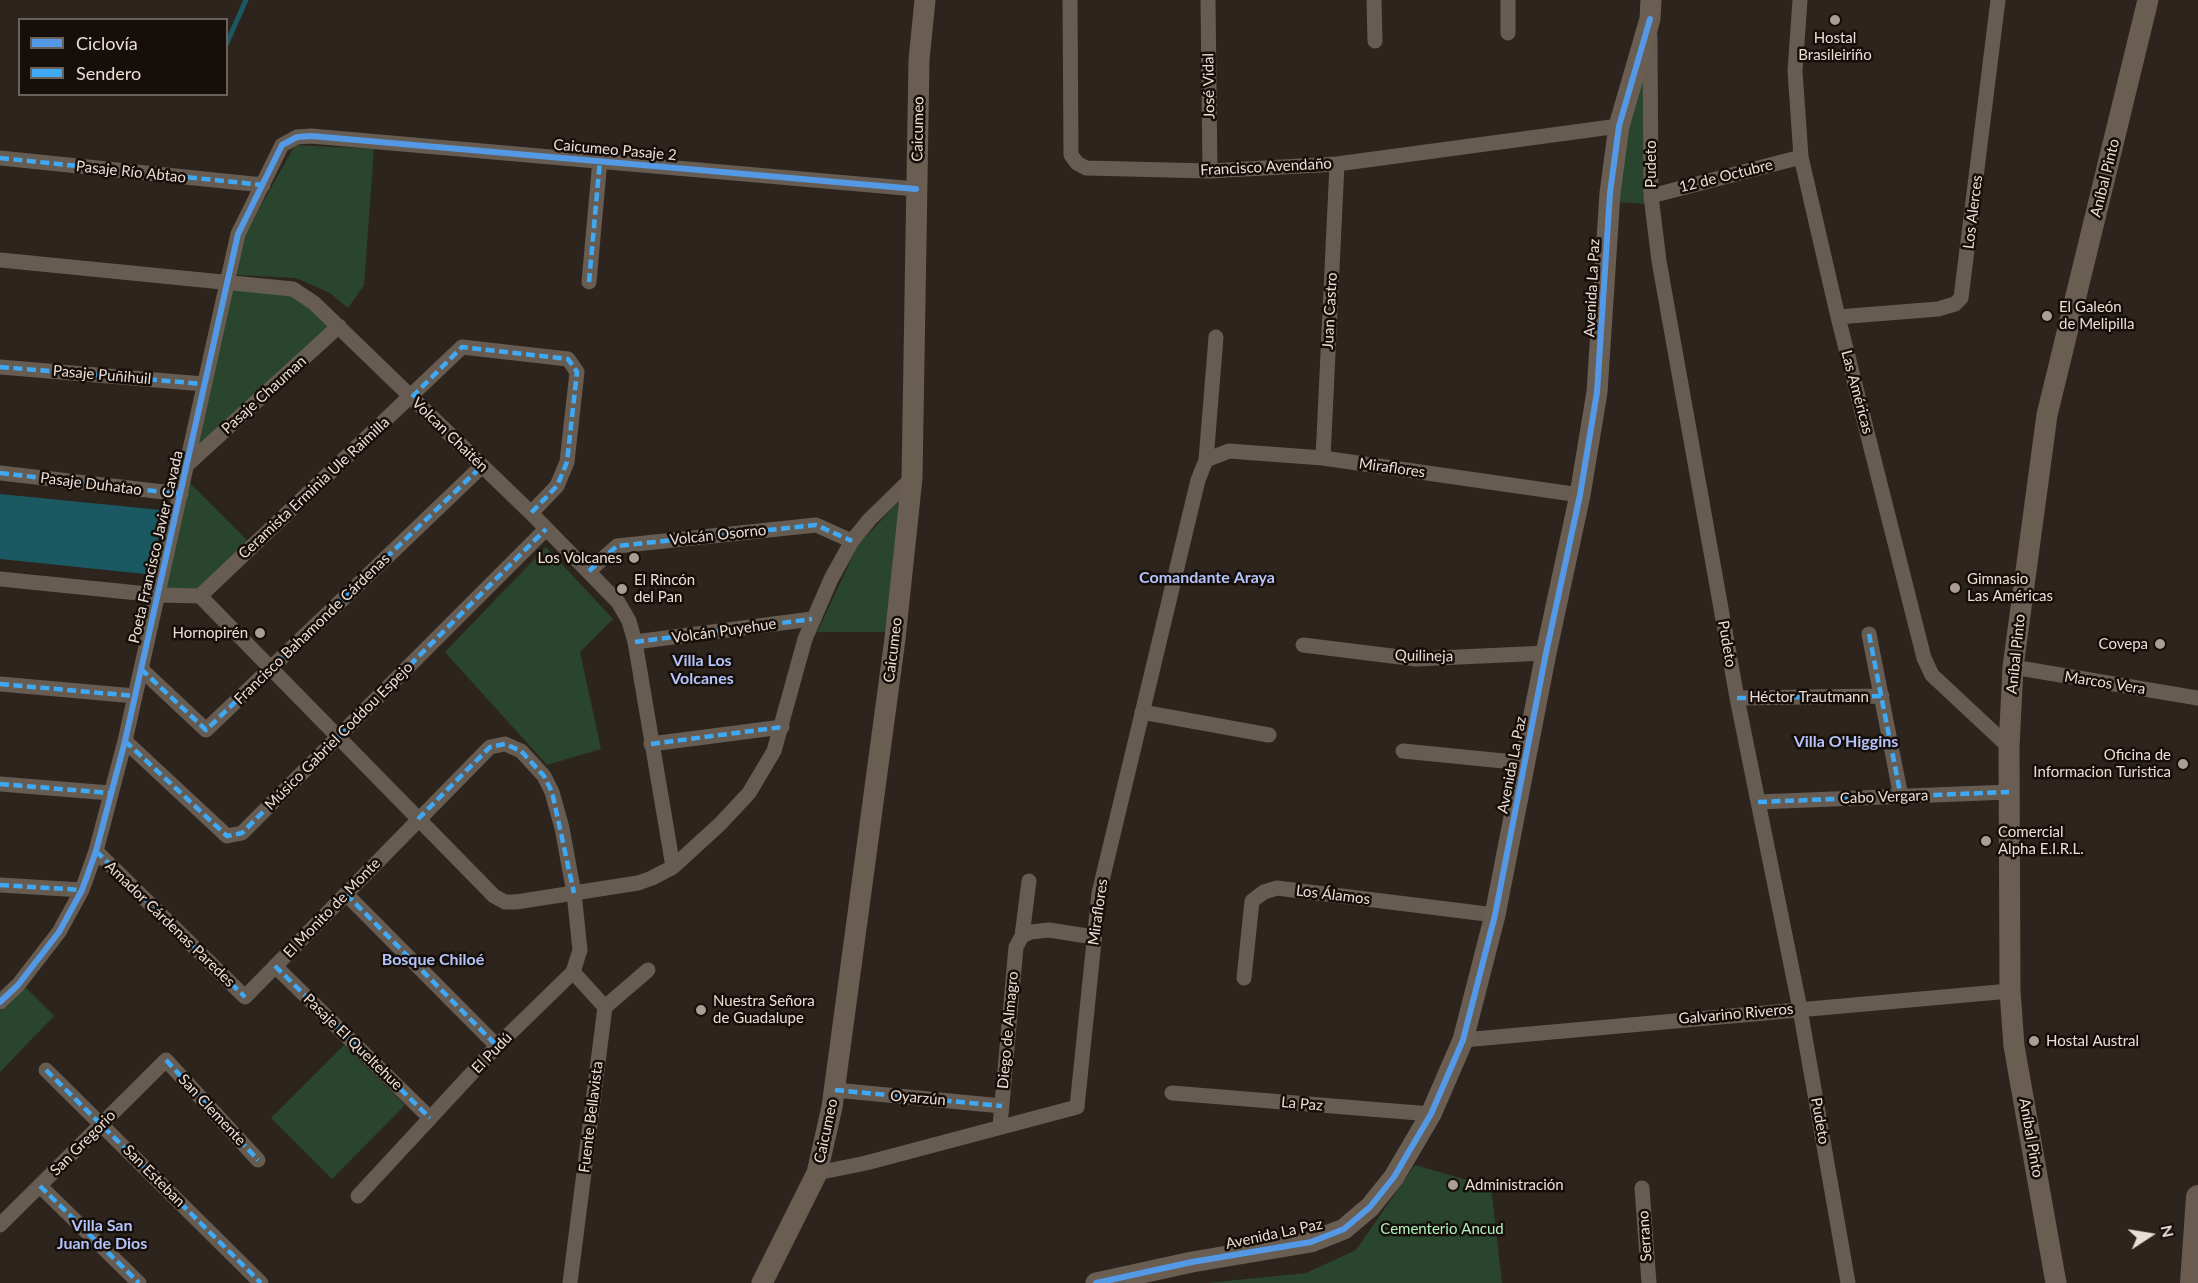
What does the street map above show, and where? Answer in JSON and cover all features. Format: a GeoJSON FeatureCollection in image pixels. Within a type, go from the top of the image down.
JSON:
{"type":"FeatureCollection","features":[{"type":"Feature","properties":{"kind":"main road"},"geometry":{"type":"LineString","coordinates":[[2192,1283],[2198,1197]]}},
{"type":"Feature","properties":{"kind":"street","name":"Caicumeo"},"geometry":{"type":"LineString","coordinates":[[762,1283],[817,1173],[835,1090],[895,639],[912,478],[916,189],[920,60],[925,0]]}},
{"type":"Feature","properties":{"kind":"street","name":"Francisco Avendaño"},"geometry":{"type":"LineString","coordinates":[[1070,0],[1071,155],[1077,163],[1086,168],[1210,171],[1337,164],[1619,126]]}},
{"type":"Feature","properties":{"kind":"street","name":"José Vidal"},"geometry":{"type":"LineString","coordinates":[[1208,0],[1210,171]]}},
{"type":"Feature","properties":{"kind":"street"},"geometry":{"type":"LineString","coordinates":[[1374,0],[1375,41]]}},
{"type":"Feature","properties":{"kind":"street"},"geometry":{"type":"LineString","coordinates":[[1508,0],[1508,33]]}},
{"type":"Feature","properties":{"kind":"street","name":"Las Américas"},"geometry":{"type":"LineString","coordinates":[[1800,0],[1795,71],[1801,157],[1838,317],[1924,658],[1932,675],[2009,747]]}},
{"type":"Feature","properties":{"kind":"street","name":"Los Alerces"},"geometry":{"type":"LineString","coordinates":[[1838,317],[1938,309],[1955,304],[1960,298],[1998,0]]}},
{"type":"Feature","properties":{"kind":"street","name":"Aníbal Pinto"},"geometry":{"type":"LineString","coordinates":[[2056,1283],[2014,1046],[2010,991],[2009,747],[2013,667],[2047,415],[2148,0]]}},
{"type":"Feature","properties":{"kind":"street","name":"Avenida La Paz"},"geometry":{"type":"LineString","coordinates":[[1096,1283],[1192,1262],[1311,1242],[1344,1229],[1370,1207],[1394,1177],[1431,1114],[1463,1040],[1495,915],[1546,653],[1580,495],[1597,392],[1610,193],[1619,126],[1651,10]]}},
{"type":"Feature","properties":{"kind":"street","name":"Pudeto"},"geometry":{"type":"LineString","coordinates":[[1651,10],[1651,195],[1659,261],[1737,698],[1800,1009],[1848,1283]]}},
{"type":"Feature","properties":{"kind":"street","name":"Caicumeo Pasaje 2"},"geometry":{"type":"LineString","coordinates":[[311,136],[916,189]]}},
{"type":"Feature","properties":{"kind":"street","name":"Poeta Francisco Javier Cavada"},"geometry":{"type":"LineString","coordinates":[[0,1002],[18,985],[59,932],[82,890],[96,851],[125,741],[238,234],[282,146],[297,137],[311,136]]}},
{"type":"Feature","properties":{"kind":"street","name":"12 de Octubre"},"geometry":{"type":"LineString","coordinates":[[1651,195],[1801,157]]}},
{"type":"Feature","properties":{"kind":"street","name":"Pasaje Río Abtao"},"geometry":{"type":"LineString","coordinates":[[0,158],[263,185]]}},
{"type":"Feature","properties":{"kind":"street","name":"Caicumeo Pasaje 2"},"geometry":{"type":"LineString","coordinates":[[589,282],[600,160]]}},
{"type":"Feature","properties":{"kind":"street","name":"Juan Castro"},"geometry":{"type":"LineString","coordinates":[[1323,458],[1337,164]]}},
{"type":"Feature","properties":{"kind":"street","name":"Volcan Chaitén"},"geometry":{"type":"LineString","coordinates":[[0,260],[293,289],[314,303],[531,513],[618,602],[629,621],[636,642],[673,867]]}},
{"type":"Feature","properties":{"kind":"street","name":"Pasaje Chauman"},"geometry":{"type":"LineString","coordinates":[[188,464],[339,326]]}},
{"type":"Feature","properties":{"kind":"street","name":"Miraflores"},"geometry":{"type":"LineString","coordinates":[[817,1173],[866,1163],[1077,1107],[1098,893],[1198,480],[1206,460],[1216,337]]}},
{"type":"Feature","properties":{"kind":"street","name":"Ceramista Erminia Ule Raimilla"},"geometry":{"type":"LineString","coordinates":[[200,596],[462,348],[568,359],[577,372],[567,462],[557,486],[531,513]]}},
{"type":"Feature","properties":{"kind":"street","name":"Pasaje Puñihuil"},"geometry":{"type":"LineString","coordinates":[[0,367],[204,384]]}},
{"type":"Feature","properties":{"kind":"street","name":"Miraflores"},"geometry":{"type":"LineString","coordinates":[[1206,460],[1216,454],[1229,451],[1323,458],[1580,495]]}},
{"type":"Feature","properties":{"kind":"street","name":"Francisco Bahamonde Cárdenas"},"geometry":{"type":"LineString","coordinates":[[141,669],[206,730],[482,466]]}},
{"type":"Feature","properties":{"kind":"street","name":"Pasaje Duhatao"},"geometry":{"type":"LineString","coordinates":[[0,473],[181,495]]}},
{"type":"Feature","properties":{"kind":"street"},"geometry":{"type":"LineString","coordinates":[[0,579],[158,595],[200,596],[494,896],[505,902],[638,883],[673,867],[748,793],[774,751],[813,619],[852,541],[870,519],[912,478]]}},
{"type":"Feature","properties":{"kind":"street","name":"Volcán Osorno"},"geometry":{"type":"LineString","coordinates":[[589,571],[617,546],[816,525],[852,541]]}},
{"type":"Feature","properties":{"kind":"street","name":"Músico Gabriel Coddou Espejo"},"geometry":{"type":"LineString","coordinates":[[125,741],[227,836],[242,833],[546,529]]}},
{"type":"Feature","properties":{"kind":"street","name":"Volcán Puyehue"},"geometry":{"type":"LineString","coordinates":[[636,642],[813,619]]}},
{"type":"Feature","properties":{"kind":"street"},"geometry":{"type":"LineString","coordinates":[[1869,634],[1901,797]]}},
{"type":"Feature","properties":{"kind":"street","name":"Quilineja"},"geometry":{"type":"LineString","coordinates":[[1303,645],[1416,659],[1546,653]]}},
{"type":"Feature","properties":{"kind":"street","name":"Marcos Vera"},"geometry":{"type":"LineString","coordinates":[[2013,667],[2198,698]]}},
{"type":"Feature","properties":{"kind":"street"},"geometry":{"type":"LineString","coordinates":[[0,684],[135,696]]}},
{"type":"Feature","properties":{"kind":"street","name":"Héctor Trautmann"},"geometry":{"type":"LineString","coordinates":[[1737,698],[1882,696]]}},
{"type":"Feature","properties":{"kind":"street"},"geometry":{"type":"LineString","coordinates":[[1142,712],[1269,735]]}},
{"type":"Feature","properties":{"kind":"street"},"geometry":{"type":"LineString","coordinates":[[651,744],[782,727]]}},
{"type":"Feature","properties":{"kind":"street","name":"El Monito de Monte"},"geometry":{"type":"LineString","coordinates":[[245,997],[490,747],[505,744],[521,751],[544,777],[552,792],[574,893]]}},
{"type":"Feature","properties":{"kind":"street"},"geometry":{"type":"LineString","coordinates":[[1403,751],[1524,763]]}},
{"type":"Feature","properties":{"kind":"street"},"geometry":{"type":"LineString","coordinates":[[0,784],[110,793]]}},
{"type":"Feature","properties":{"kind":"street","name":"Cabo Vergara"},"geometry":{"type":"LineString","coordinates":[[1758,802],[2009,792]]}},
{"type":"Feature","properties":{"kind":"street","name":"Amador Cárdenas Paredes"},"geometry":{"type":"LineString","coordinates":[[96,851],[245,997]]}},
{"type":"Feature","properties":{"kind":"street","name":"Diego de Almagro"},"geometry":{"type":"LineString","coordinates":[[1000,1126],[1016,947],[1022,936],[1029,881]]}},
{"type":"Feature","properties":{"kind":"street"},"geometry":{"type":"LineString","coordinates":[[0,885],[82,890]]}},
{"type":"Feature","properties":{"kind":"street","name":"Los Álamos"},"geometry":{"type":"LineString","coordinates":[[1244,978],[1252,901],[1263,892],[1277,888],[1495,915]]}},
{"type":"Feature","properties":{"kind":"street"},"geometry":{"type":"LineString","coordinates":[[574,893],[580,950],[573,972],[605,1007],[648,970]]}},
{"type":"Feature","properties":{"kind":"street"},"geometry":{"type":"LineString","coordinates":[[346,894],[497,1046]]}},
{"type":"Feature","properties":{"kind":"street"},"geometry":{"type":"LineString","coordinates":[[1022,936],[1049,930],[1094,937]]}},
{"type":"Feature","properties":{"kind":"street","name":"Pasaje El Queltehue"},"geometry":{"type":"LineString","coordinates":[[275,966],[430,1118]]}},
{"type":"Feature","properties":{"kind":"street","name":"El Pudú"},"geometry":{"type":"LineString","coordinates":[[358,1196],[497,1046],[573,972]]}},
{"type":"Feature","properties":{"kind":"street"},"geometry":{"type":"LineString","coordinates":[[0,984],[18,985]]}},
{"type":"Feature","properties":{"kind":"street","name":"Galvarino Riveros"},"geometry":{"type":"LineString","coordinates":[[1463,1040],[2010,991]]}},
{"type":"Feature","properties":{"kind":"street","name":"Fuente Bellavista"},"geometry":{"type":"LineString","coordinates":[[570,1283],[605,1007]]}},
{"type":"Feature","properties":{"kind":"street","name":"San Gregorio"},"geometry":{"type":"LineString","coordinates":[[0,1225],[166,1060]]}},
{"type":"Feature","properties":{"kind":"street","name":"San Clemente"},"geometry":{"type":"LineString","coordinates":[[166,1060],[258,1160]]}},
{"type":"Feature","properties":{"kind":"street","name":"San Esteban"},"geometry":{"type":"LineString","coordinates":[[46,1070],[261,1283]]}},
{"type":"Feature","properties":{"kind":"street","name":"Oyarzún"},"geometry":{"type":"LineString","coordinates":[[835,1090],[1002,1106]]}},
{"type":"Feature","properties":{"kind":"street","name":"La Paz"},"geometry":{"type":"LineString","coordinates":[[1172,1093],[1431,1114]]}},
{"type":"Feature","properties":{"kind":"street"},"geometry":{"type":"LineString","coordinates":[[40,1186],[139,1283]]}},
{"type":"Feature","properties":{"kind":"street","name":"Serrano"},"geometry":{"type":"LineString","coordinates":[[1642,1188],[1648,1283]]}},
{"type":"Feature","properties":{"kind":"green space"},"geometry":{"type":"Polygon","coordinates":[[[1646,49],[1648,204],[1614,202],[1623,125],[1646,49]]]}},
{"type":"Feature","properties":{"kind":"green space"},"geometry":{"type":"Polygon","coordinates":[[[295,145],[374,149],[364,285],[348,308],[330,293],[296,278],[237,275],[243,238],[295,145]]]}},
{"type":"Feature","properties":{"kind":"green space"},"geometry":{"type":"Polygon","coordinates":[[[229,282],[293,289],[339,326],[188,464],[229,282]]]}},
{"type":"Feature","properties":{"kind":"green space"},"geometry":{"type":"Polygon","coordinates":[[[190,483],[248,541],[199,591],[163,590],[190,483]]]}},
{"type":"Feature","properties":{"kind":"green space"},"geometry":{"type":"Polygon","coordinates":[[[904,496],[889,632],[817,632],[858,545],[904,496]]]}},
{"type":"Feature","properties":{"kind":"green space"},"geometry":{"type":"Polygon","coordinates":[[[546,547],[613,619],[580,652],[601,749],[547,765],[445,652],[546,547]]]}},
{"type":"Feature","properties":{"kind":"green space"},"geometry":{"type":"Polygon","coordinates":[[[24,986],[54,1016],[0,1072],[0,1011],[24,986]]]}},
{"type":"Feature","properties":{"kind":"green space"},"geometry":{"type":"Polygon","coordinates":[[[344,1045],[405,1105],[332,1179],[271,1118],[344,1045]]]}},
{"type":"Feature","properties":{"kind":"green space","name":"Cementerio Ancud"},"geometry":{"type":"Polygon","coordinates":[[[1415,1165],[1491,1187],[1502,1283],[1207,1283],[1306,1273],[1356,1250],[1415,1165]]]}},
{"type":"Feature","properties":{"kind":"water"},"geometry":{"type":"Polygon","coordinates":[[[0,494],[161,510],[155,575],[0,559],[0,494]]]}},
{"type":"Feature","properties":{"kind":"waterway"},"geometry":{"type":"LineString","coordinates":[[228,40],[246,0]]}},
{"type":"Feature","properties":{"kind":"marked path"},"geometry":{"type":"LineString","coordinates":[[0,158],[263,185]]}},
{"type":"Feature","properties":{"kind":"marked path"},"geometry":{"type":"LineString","coordinates":[[589,282],[600,160]]}},
{"type":"Feature","properties":{"kind":"marked path"},"geometry":{"type":"LineString","coordinates":[[412,397],[462,347],[568,359],[577,372],[567,462],[557,486],[531,513]]}},
{"type":"Feature","properties":{"kind":"marked path"},"geometry":{"type":"LineString","coordinates":[[0,367],[204,384]]}},
{"type":"Feature","properties":{"kind":"marked path"},"geometry":{"type":"LineString","coordinates":[[141,669],[206,730],[482,466]]}},
{"type":"Feature","properties":{"kind":"marked path"},"geometry":{"type":"LineString","coordinates":[[0,473],[181,494]]}},
{"type":"Feature","properties":{"kind":"marked path"},"geometry":{"type":"LineString","coordinates":[[589,571],[617,546],[816,525],[852,541]]}},
{"type":"Feature","properties":{"kind":"marked path"},"geometry":{"type":"LineString","coordinates":[[125,741],[227,836],[242,833],[546,529]]}},
{"type":"Feature","properties":{"kind":"marked path"},"geometry":{"type":"LineString","coordinates":[[635,642],[812,619]]}},
{"type":"Feature","properties":{"kind":"marked path"},"geometry":{"type":"LineString","coordinates":[[1869,634],[1901,797]]}},
{"type":"Feature","properties":{"kind":"marked path"},"geometry":{"type":"LineString","coordinates":[[0,684],[135,696]]}},
{"type":"Feature","properties":{"kind":"marked path"},"geometry":{"type":"LineString","coordinates":[[1737,698],[1882,696]]}},
{"type":"Feature","properties":{"kind":"marked path"},"geometry":{"type":"LineString","coordinates":[[651,744],[782,727]]}},
{"type":"Feature","properties":{"kind":"marked path"},"geometry":{"type":"LineString","coordinates":[[418,819],[490,747],[505,744],[521,751],[544,776],[552,792],[574,893]]}},
{"type":"Feature","properties":{"kind":"marked path"},"geometry":{"type":"LineString","coordinates":[[0,784],[110,793]]}},
{"type":"Feature","properties":{"kind":"marked path"},"geometry":{"type":"LineString","coordinates":[[1758,802],[2009,792]]}},
{"type":"Feature","properties":{"kind":"marked path"},"geometry":{"type":"LineString","coordinates":[[96,851],[245,997]]}},
{"type":"Feature","properties":{"kind":"marked path"},"geometry":{"type":"LineString","coordinates":[[0,885],[82,890]]}},
{"type":"Feature","properties":{"kind":"marked path"},"geometry":{"type":"LineString","coordinates":[[346,894],[497,1046]]}},
{"type":"Feature","properties":{"kind":"marked path"},"geometry":{"type":"LineString","coordinates":[[275,966],[430,1118]]}},
{"type":"Feature","properties":{"kind":"marked path"},"geometry":{"type":"LineString","coordinates":[[166,1060],[258,1160]]}},
{"type":"Feature","properties":{"kind":"marked path"},"geometry":{"type":"LineString","coordinates":[[46,1070],[261,1283]]}},
{"type":"Feature","properties":{"kind":"marked path"},"geometry":{"type":"LineString","coordinates":[[835,1090],[1002,1106]]}},
{"type":"Feature","properties":{"kind":"marked path"},"geometry":{"type":"LineString","coordinates":[[40,1186],[139,1283]]}},
{"type":"Feature","properties":{"kind":"cycle path"},"geometry":{"type":"LineString","coordinates":[[1096,1283],[1192,1262],[1311,1242],[1344,1229],[1370,1207],[1394,1177],[1431,1114],[1463,1040],[1495,915],[1546,653],[1580,495],[1597,392],[1610,193],[1619,126],[1650,19]]}},
{"type":"Feature","properties":{"kind":"cycle path"},"geometry":{"type":"LineString","coordinates":[[0,1002],[18,985],[59,932],[82,890],[96,851],[125,741],[238,234],[282,145],[297,137],[311,136],[916,189]]}},
{"type":"Feature","properties":{"kind":"place","name":"Hostal Brasileiriño"},"geometry":{"type":"Point","coordinates":[1835,20]}},
{"type":"Feature","properties":{"kind":"place","name":"El Galeón de Melipilla"},"geometry":{"type":"Point","coordinates":[2047,316]}},
{"type":"Feature","properties":{"kind":"place","name":"Los Volcanes"},"geometry":{"type":"Point","coordinates":[634,558]}},
{"type":"Feature","properties":{"kind":"place","name":"Gimnasio Las Américas"},"geometry":{"type":"Point","coordinates":[1955,588]}},
{"type":"Feature","properties":{"kind":"place","name":"El Rincón del Pan"},"geometry":{"type":"Point","coordinates":[622,589]}},
{"type":"Feature","properties":{"kind":"place","name":"Hornopirén"},"geometry":{"type":"Point","coordinates":[260,633]}},
{"type":"Feature","properties":{"kind":"place","name":"Covepa"},"geometry":{"type":"Point","coordinates":[2160,644]}},
{"type":"Feature","properties":{"kind":"place","name":"Oficina de Informacion Turistica"},"geometry":{"type":"Point","coordinates":[2183,764]}},
{"type":"Feature","properties":{"kind":"place","name":"Comercial Alpha E.I.R.L."},"geometry":{"type":"Point","coordinates":[1986,841]}},
{"type":"Feature","properties":{"kind":"place","name":"Nuestra Señora de Guadalupe"},"geometry":{"type":"Point","coordinates":[701,1010]}},
{"type":"Feature","properties":{"kind":"place","name":"Hostal Austral"},"geometry":{"type":"Point","coordinates":[2034,1041]}},
{"type":"Feature","properties":{"kind":"place","name":"Administración"},"geometry":{"type":"Point","coordinates":[1453,1185]}},
{"type":"Feature","properties":{"kind":"district","name":"Comandante Araya"},"geometry":{"type":"Point","coordinates":[1207,578]}},
{"type":"Feature","properties":{"kind":"district","name":"Villa Los Volcanes"},"geometry":{"type":"Point","coordinates":[702,670]}},
{"type":"Feature","properties":{"kind":"district","name":"Villa O'Higgins"},"geometry":{"type":"Point","coordinates":[1846,742]}},
{"type":"Feature","properties":{"kind":"district","name":"Bosque Chiloé"},"geometry":{"type":"Point","coordinates":[433,960]}},
{"type":"Feature","properties":{"kind":"district","name":"Villa San Juan de Dios"},"geometry":{"type":"Point","coordinates":[102,1235]}}]}
